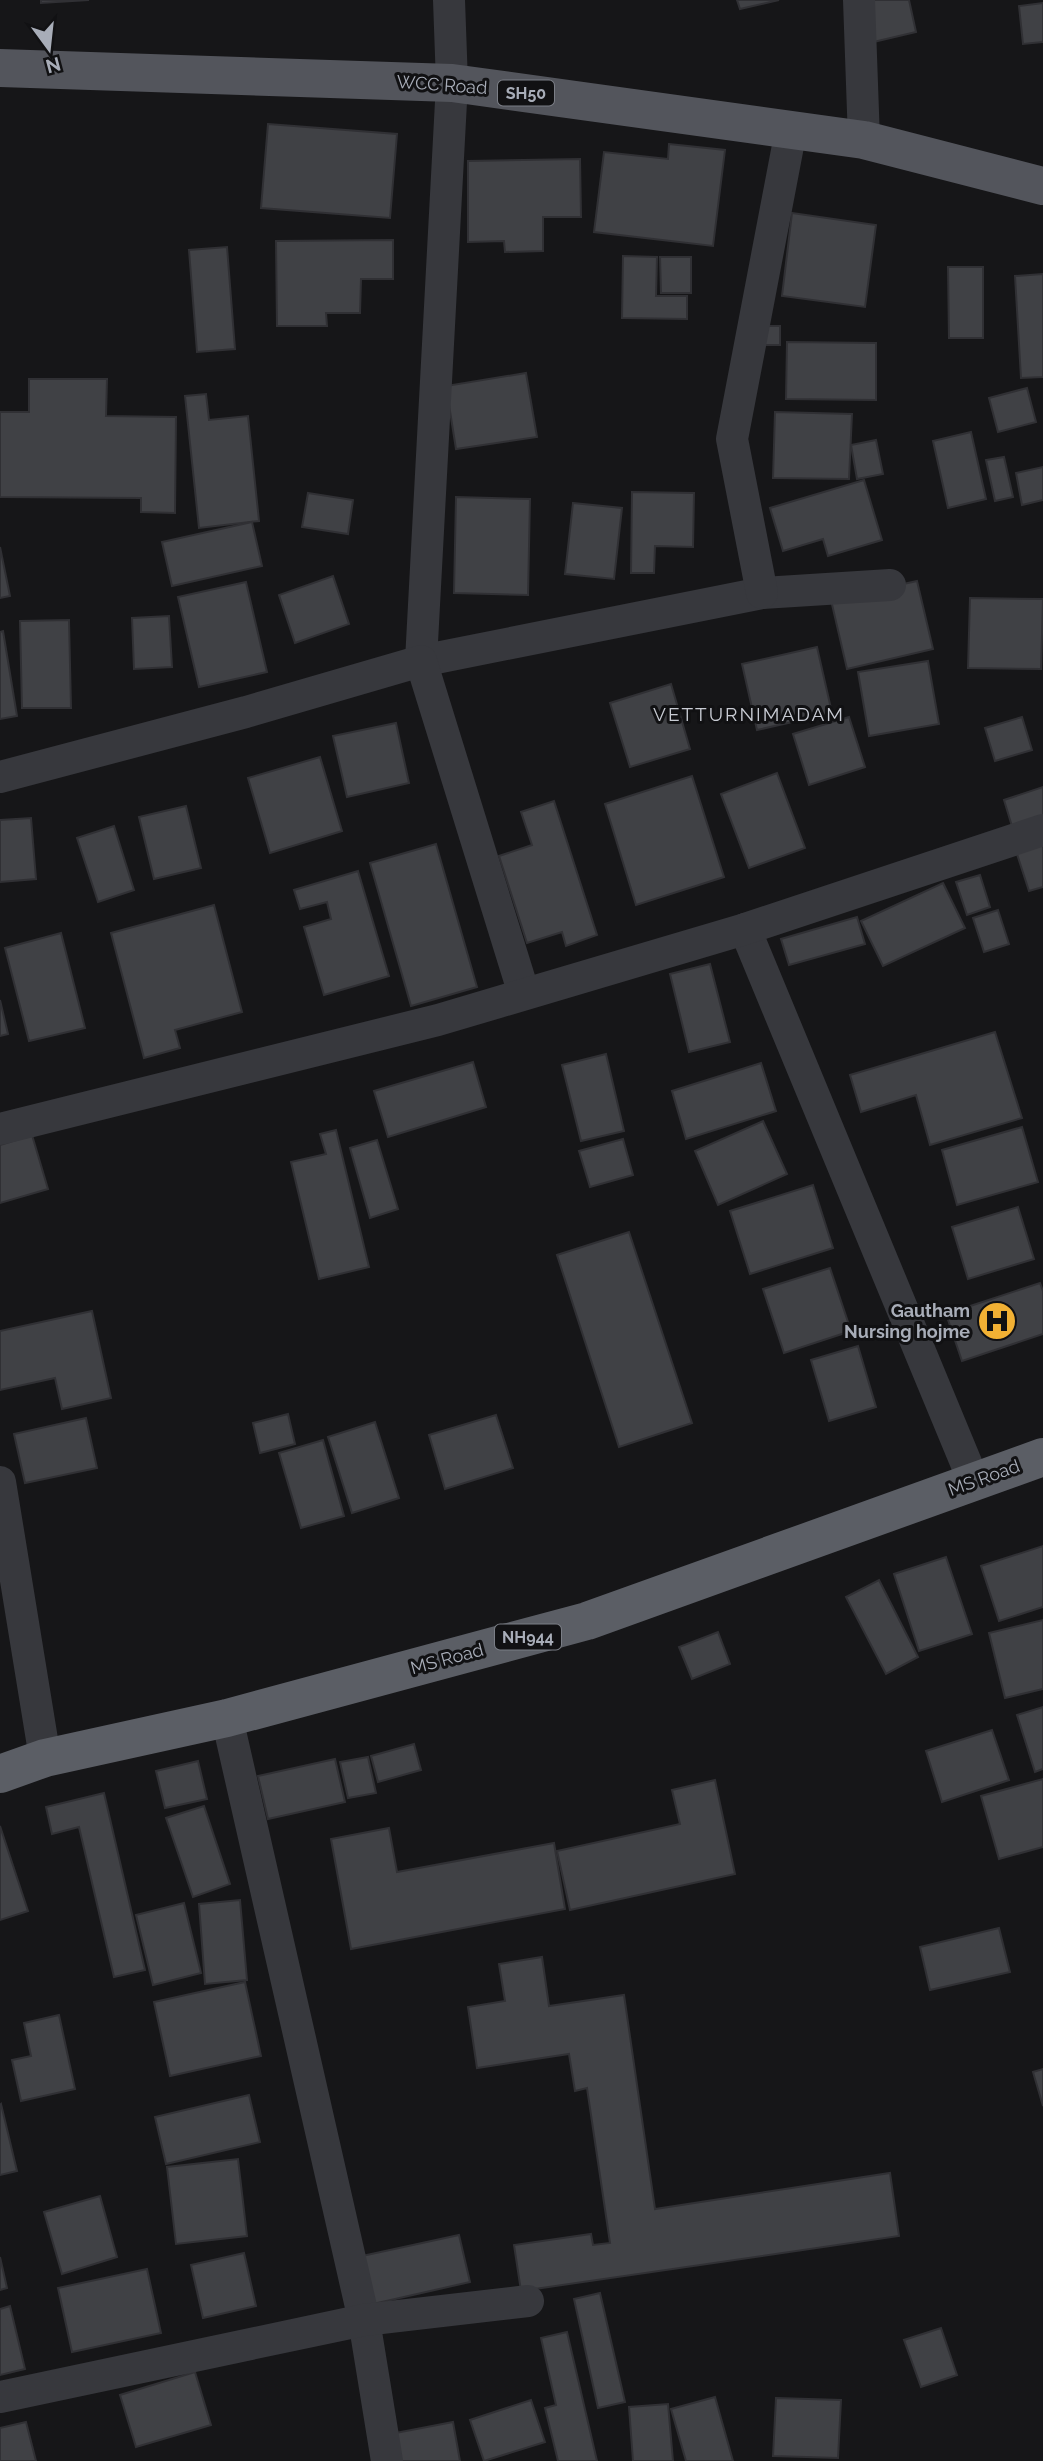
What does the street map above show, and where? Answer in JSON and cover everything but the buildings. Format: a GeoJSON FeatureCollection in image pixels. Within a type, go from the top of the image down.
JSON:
{"type":"FeatureCollection","features":[{"type":"Feature","properties":{"kind":"highway","name":"MS Road"},"geometry":{"type":"LineString","coordinates":[[0,1774],[45,1758],[227,1718],[587,1621],[1043,1457]]}},
{"type":"Feature","properties":{"kind":"main road","name":"WCC Road"},"geometry":{"type":"LineString","coordinates":[[0,68],[452,83],[864,140],[1043,186]]}},
{"type":"Feature","properties":{"kind":"street"},"geometry":{"type":"LineString","coordinates":[[449,0],[452,83],[421,661],[524,994]]}},
{"type":"Feature","properties":{"kind":"street"},"geometry":{"type":"LineString","coordinates":[[859,0],[864,140]]}},
{"type":"Feature","properties":{"kind":"street"},"geometry":{"type":"LineString","coordinates":[[762,593],[732,439],[790,130]]}},
{"type":"Feature","properties":{"kind":"street"},"geometry":{"type":"LineString","coordinates":[[0,777],[247,712],[421,661],[762,593],[890,585]]}},
{"type":"Feature","properties":{"kind":"street"},"geometry":{"type":"LineString","coordinates":[[0,1129],[438,1020],[745,929],[1043,830]]}},
{"type":"Feature","properties":{"kind":"street"},"geometry":{"type":"LineString","coordinates":[[745,929],[974,1482]]}},
{"type":"Feature","properties":{"kind":"street"},"geometry":{"type":"LineString","coordinates":[[0,1482],[45,1758]]}},
{"type":"Feature","properties":{"kind":"street"},"geometry":{"type":"LineString","coordinates":[[227,1718],[364,2320],[387,2461]]}},
{"type":"Feature","properties":{"kind":"street"},"geometry":{"type":"LineString","coordinates":[[0,2397],[364,2320],[528,2301]]}},
{"type":"Feature","properties":{"kind":"place","name":"Gautham Nursing hojme"},"geometry":{"type":"Point","coordinates":[997,1321]}},
{"type":"Feature","properties":{"kind":"district","name":"VETTURNIMADAM"},"geometry":{"type":"Point","coordinates":[749,714]}}]}
